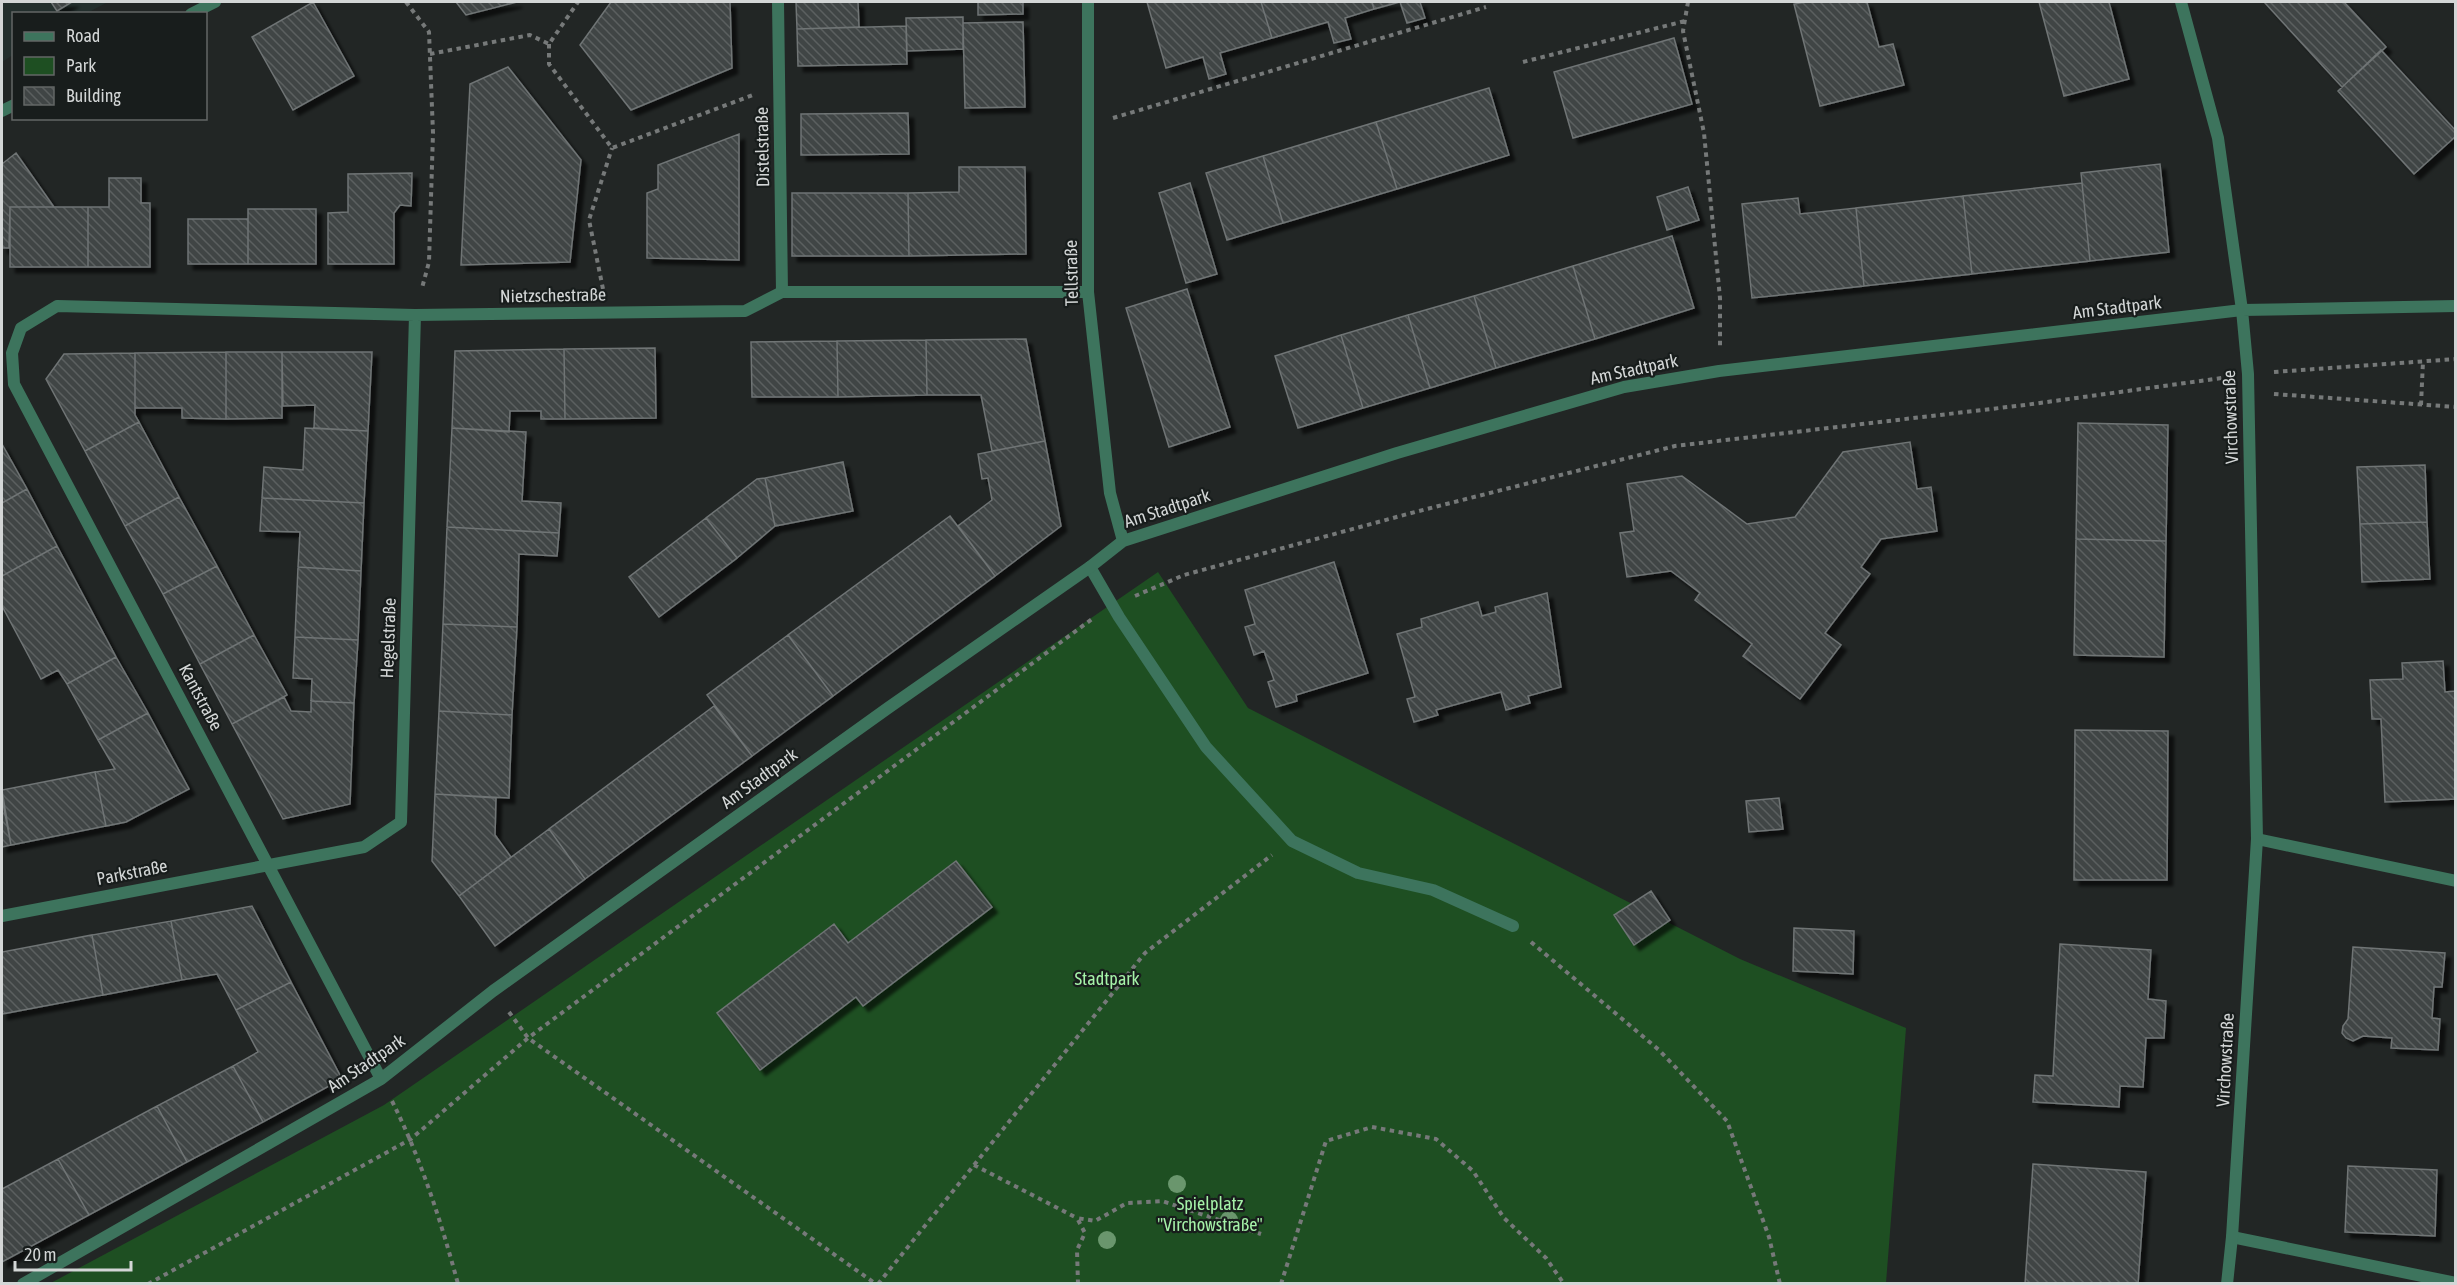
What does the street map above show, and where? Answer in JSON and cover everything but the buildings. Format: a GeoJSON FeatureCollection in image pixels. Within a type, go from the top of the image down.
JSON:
{"type":"FeatureCollection","features":[{"type":"Feature","properties":{"kind":"street"},"geometry":{"type":"LineString","coordinates":[[195,12],[215,2]]}},
{"type":"Feature","properties":{"kind":"street","name":"Distelstraße"},"geometry":{"type":"LineString","coordinates":[[778,2],[782,292]]}},
{"type":"Feature","properties":{"kind":"street","name":"Tellstraße"},"geometry":{"type":"LineString","coordinates":[[1088,2],[1086,126],[1089,191],[1088,292],[1110,493],[1123,541]]}},
{"type":"Feature","properties":{"kind":"street","name":"Virchowstraße"},"geometry":{"type":"LineString","coordinates":[[2181,2],[2218,138],[2242,310],[2249,392],[2257,839],[2232,1238],[2227,1284]]}},
{"type":"Feature","properties":{"kind":"street","name":"Nietzschestraße"},"geometry":{"type":"LineString","coordinates":[[21,328],[57,306],[415,315],[608,313],[745,311],[782,292],[1088,292]]}},
{"type":"Feature","properties":{"kind":"street","name":"Am Stadtpark"},"geometry":{"type":"LineString","coordinates":[[23,1284],[381,1079],[493,991],[888,708],[1090,567],[1123,541],[1397,453],[1624,387],[1719,371],[2242,310],[2456,306]]}},
{"type":"Feature","properties":{"kind":"street","name":"Hegelstraße"},"geometry":{"type":"LineString","coordinates":[[270,864],[364,847],[401,822],[415,315]]}},
{"type":"Feature","properties":{"kind":"street","name":"Kantstraße"},"geometry":{"type":"LineString","coordinates":[[21,328],[12,353],[14,384],[270,864],[381,1079]]}},
{"type":"Feature","properties":{"kind":"street"},"geometry":{"type":"LineString","coordinates":[[1090,567],[1119,617],[1206,747],[1293,841],[1358,873],[1433,890],[1513,926]]}},
{"type":"Feature","properties":{"kind":"street"},"geometry":{"type":"LineString","coordinates":[[2257,839],[2456,881]]}},
{"type":"Feature","properties":{"kind":"street","name":"Parkstraße"},"geometry":{"type":"LineString","coordinates":[[2,916],[270,864]]}},
{"type":"Feature","properties":{"kind":"street"},"geometry":{"type":"LineString","coordinates":[[2232,1238],[2456,1283]]}},
{"type":"Feature","properties":{"kind":"path"},"geometry":{"type":"LineString","coordinates":[[406,2],[429,32],[433,133],[429,262],[415,315]]}},
{"type":"Feature","properties":{"kind":"path"},"geometry":{"type":"LineString","coordinates":[[578,2],[549,44],[549,64],[612,148]]}},
{"type":"Feature","properties":{"kind":"path"},"geometry":{"type":"LineString","coordinates":[[1688,2],[1683,31],[1704,133],[1720,298],[1719,371]]}},
{"type":"Feature","properties":{"kind":"path"},"geometry":{"type":"LineString","coordinates":[[1086,126],[1486,7]]}},
{"type":"Feature","properties":{"kind":"path"},"geometry":{"type":"LineString","coordinates":[[1523,62],[1685,21]]}},
{"type":"Feature","properties":{"kind":"path"},"geometry":{"type":"LineString","coordinates":[[430,54],[530,35],[549,44]]}},
{"type":"Feature","properties":{"kind":"path"},"geometry":{"type":"LineString","coordinates":[[612,148],[779,85]]}},
{"type":"Feature","properties":{"kind":"path"},"geometry":{"type":"LineString","coordinates":[[608,313],[588,220],[612,148]]}},
{"type":"Feature","properties":{"kind":"path"},"geometry":{"type":"LineString","coordinates":[[2248,374],[2456,359]]}},
{"type":"Feature","properties":{"kind":"path"},"geometry":{"type":"LineString","coordinates":[[2421,405],[2423,361]]}},
{"type":"Feature","properties":{"kind":"path"},"geometry":{"type":"LineString","coordinates":[[2249,392],[2456,407]]}},
{"type":"Feature","properties":{"kind":"path"},"geometry":{"type":"LineString","coordinates":[[493,991],[528,1038],[877,1284],[1145,953],[1293,841]]}},
{"type":"Feature","properties":{"kind":"path"},"geometry":{"type":"LineString","coordinates":[[1513,926],[1578,984],[1659,1050],[1727,1121],[1770,1237],[1780,1284]]}},
{"type":"Feature","properties":{"kind":"path"},"geometry":{"type":"LineString","coordinates":[[381,1079],[411,1139],[447,1241],[458,1284]]}},
{"type":"Feature","properties":{"kind":"path"},"geometry":{"type":"LineString","coordinates":[[1281,1284],[1326,1141],[1372,1127],[1436,1139],[1473,1171],[1504,1218],[1546,1258],[1564,1284]]}},
{"type":"Feature","properties":{"kind":"path"},"geometry":{"type":"LineString","coordinates":[[974,1165],[1077,1218],[1095,1221],[1127,1203],[1162,1201],[1261,1234]]}},
{"type":"Feature","properties":{"kind":"path"},"geometry":{"type":"LineString","coordinates":[[1077,1218],[1084,1233],[1077,1250],[1078,1284]]}},
{"type":"Feature","properties":{"kind":"shaded area"},"geometry":{"type":"Polygon","coordinates":[[[2,2],[108,2],[89,12],[12,12],[12,56],[2,62],[2,2]]]}},
{"type":"Feature","properties":{"kind":"green space","name":"Stadtpark"},"geometry":{"type":"Polygon","coordinates":[[[1158,572],[1248,708],[1740,959],[1906,1028],[1886,1283],[49,1284],[384,1105],[1158,572]]]}},
{"type":"Feature","properties":{"kind":"park label","name":"Spielplatz \"Virchowstraße\""},"geometry":{"type":"Point","coordinates":[1210,1213]}}]}
